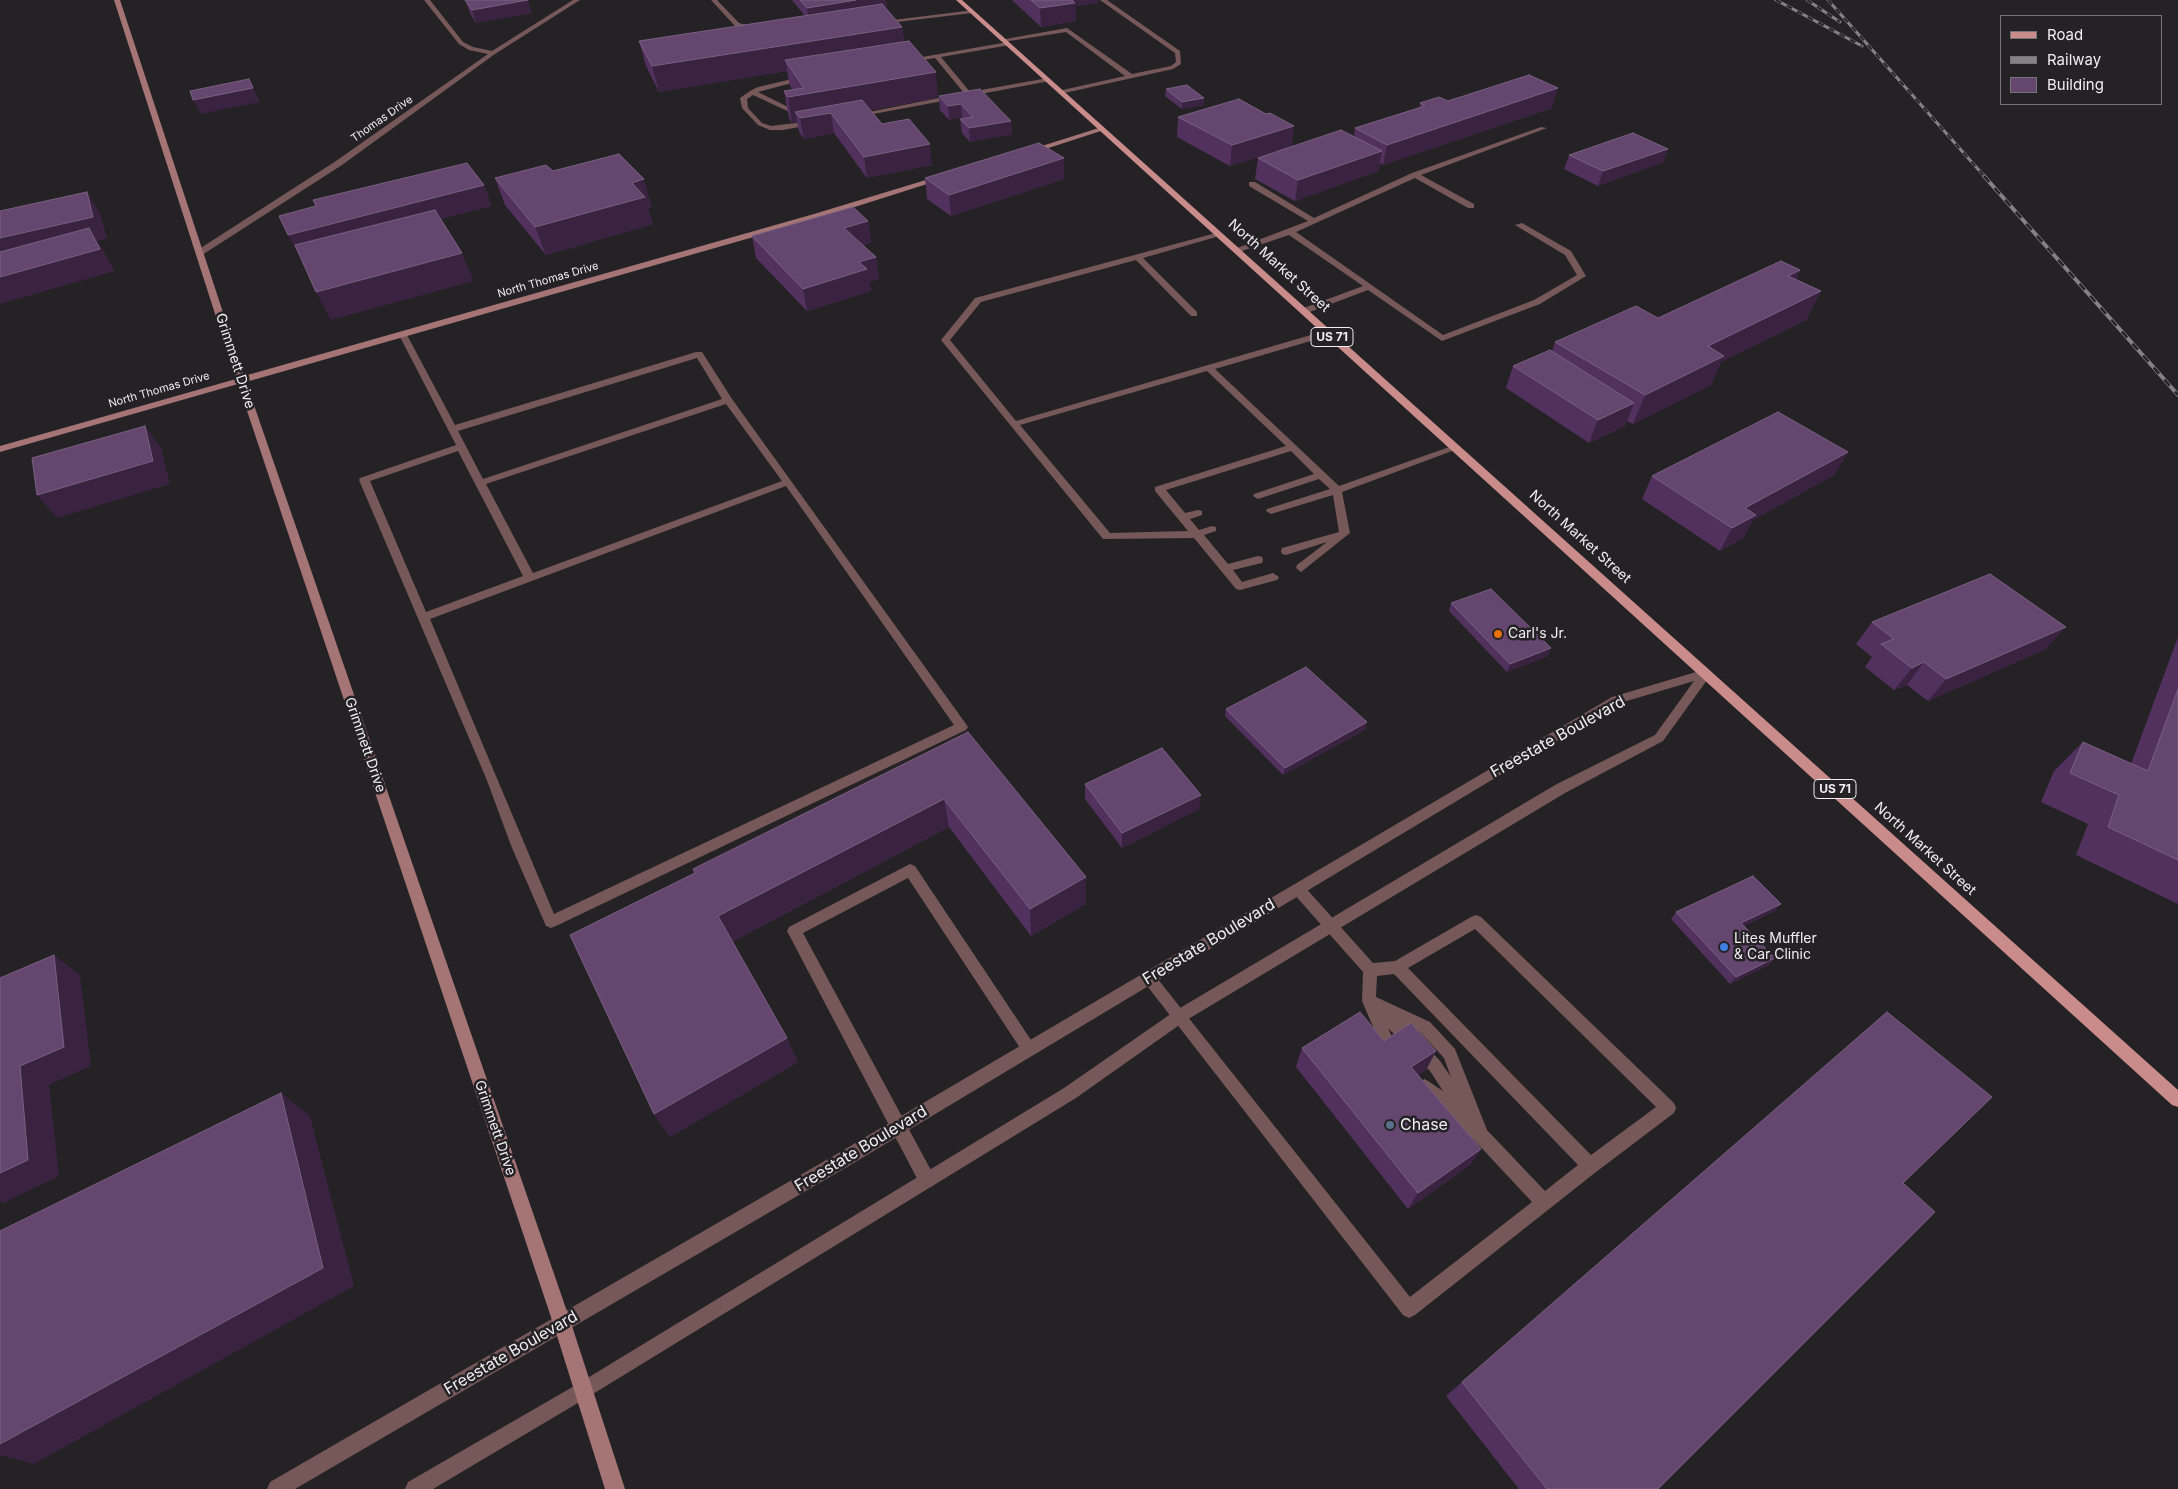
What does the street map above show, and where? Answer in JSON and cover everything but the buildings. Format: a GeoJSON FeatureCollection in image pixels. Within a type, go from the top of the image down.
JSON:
{"type":"FeatureCollection","features":[{"type":"Feature","properties":{"kind":"main road","name":"Grimmett Drive"},"geometry":{"type":"LineString","coordinates":[[117,0],[241,380],[562,1323],[582,1391],[615,1489]]}},
{"type":"Feature","properties":{"kind":"main road","name":"North Market Street"},"geometry":{"type":"LineString","coordinates":[[959,0],[2178,1100]]}},
{"type":"Feature","properties":{"kind":"main road"},"geometry":{"type":"LineString","coordinates":[[1024,153],[1102,130]]}},
{"type":"Feature","properties":{"kind":"main road","name":"North Thomas Drive"},"geometry":{"type":"LineString","coordinates":[[0,449],[949,176]]}},
{"type":"Feature","properties":{"kind":"street"},"geometry":{"type":"LineString","coordinates":[[427,0],[461,43],[471,49],[493,53]]}},
{"type":"Feature","properties":{"kind":"street","name":"Thomas Drive"},"geometry":{"type":"LineString","coordinates":[[199,253],[339,163],[493,53],[577,0]]}},
{"type":"Feature","properties":{"kind":"street"},"geometry":{"type":"LineString","coordinates":[[714,0],[737,25],[760,28]]}},
{"type":"Feature","properties":{"kind":"street"},"geometry":{"type":"LineString","coordinates":[[1060,92],[1173,66],[1180,60],[1178,52],[1103,0]]}},
{"type":"Feature","properties":{"kind":"street"},"geometry":{"type":"LineString","coordinates":[[872,22],[972,11]]}},
{"type":"Feature","properties":{"kind":"street"},"geometry":{"type":"LineString","coordinates":[[898,63],[1067,30],[1130,76]]}},
{"type":"Feature","properties":{"kind":"street"},"geometry":{"type":"LineString","coordinates":[[936,56],[970,95]]}},
{"type":"Feature","properties":{"kind":"street"},"geometry":{"type":"LineString","coordinates":[[814,77],[777,83],[752,92],[744,98],[745,108],[760,124],[783,128],[822,121]]}},
{"type":"Feature","properties":{"kind":"street"},"geometry":{"type":"LineString","coordinates":[[852,116],[1048,80]]}},
{"type":"Feature","properties":{"kind":"street"},"geometry":{"type":"LineString","coordinates":[[752,92],[798,114]]}},
{"type":"Feature","properties":{"kind":"street"},"geometry":{"type":"LineString","coordinates":[[1236,250],[1290,232],[1415,175],[1543,128]]}},
{"type":"Feature","properties":{"kind":"street"},"geometry":{"type":"LineString","coordinates":[[1415,175],[1471,206]]}},
{"type":"Feature","properties":{"kind":"street"},"geometry":{"type":"LineString","coordinates":[[1252,184],[1313,221]]}},
{"type":"Feature","properties":{"kind":"street"},"geometry":{"type":"LineString","coordinates":[[1290,232],[1442,338],[1537,302],[1582,276],[1568,253],[1519,226]]}},
{"type":"Feature","properties":{"kind":"street"},"geometry":{"type":"LineString","coordinates":[[1212,529],[1197,534],[1107,537],[945,340],[978,300],[1219,235]]}},
{"type":"Feature","properties":{"kind":"street"},"geometry":{"type":"LineString","coordinates":[[1138,257],[1194,314]]}},
{"type":"Feature","properties":{"kind":"street"},"geometry":{"type":"LineString","coordinates":[[1304,311],[1369,288]]}},
{"type":"Feature","properties":{"kind":"street"},"geometry":{"type":"LineString","coordinates":[[1015,424],[1328,333]]}},
{"type":"Feature","properties":{"kind":"street"},"geometry":{"type":"LineString","coordinates":[[403,334],[530,578]]}},
{"type":"Feature","properties":{"kind":"street"},"geometry":{"type":"LineString","coordinates":[[453,430],[699,354],[728,400],[962,728],[551,922],[424,617],[364,480],[462,446]]}},
{"type":"Feature","properties":{"kind":"street"},"geometry":{"type":"LineString","coordinates":[[1209,368],[1337,490],[1345,533]]}},
{"type":"Feature","properties":{"kind":"street"},"geometry":{"type":"LineString","coordinates":[[480,483],[728,400]]}},
{"type":"Feature","properties":{"kind":"street"},"geometry":{"type":"LineString","coordinates":[[1273,577],[1240,586],[1158,489],[1291,448]]}},
{"type":"Feature","properties":{"kind":"street"},"geometry":{"type":"LineString","coordinates":[[1271,511],[1337,490],[1455,448]]}},
{"type":"Feature","properties":{"kind":"street"},"geometry":{"type":"LineString","coordinates":[[1258,496],[1321,476]]}},
{"type":"Feature","properties":{"kind":"street"},"geometry":{"type":"LineString","coordinates":[[424,617],[788,482]]}},
{"type":"Feature","properties":{"kind":"street"},"geometry":{"type":"LineString","coordinates":[[1182,518],[1198,513]]}},
{"type":"Feature","properties":{"kind":"street"},"geometry":{"type":"LineString","coordinates":[[1286,551],[1345,533]]}},
{"type":"Feature","properties":{"kind":"street"},"geometry":{"type":"LineString","coordinates":[[1301,568],[1345,533]]}},
{"type":"Feature","properties":{"kind":"street"},"geometry":{"type":"LineString","coordinates":[[1226,568],[1258,560]]}},
{"type":"Feature","properties":{"kind":"street"},"geometry":{"type":"LineString","coordinates":[[415,1489],[582,1391],[1070,1093],[1180,1016],[1560,789],[1659,738],[1706,673]]}},
{"type":"Feature","properties":{"kind":"street","name":"Freestate Boulevard"},"geometry":{"type":"LineString","coordinates":[[277,1489],[899,1126],[1616,700],[1706,673]]}},
{"type":"Feature","properties":{"kind":"street"},"geometry":{"type":"LineString","coordinates":[[927,1180],[794,930],[910,870],[1029,1049]]}},
{"type":"Feature","properties":{"kind":"street"},"geometry":{"type":"LineString","coordinates":[[1298,889],[1370,970],[1369,1001],[1390,1050]]}},
{"type":"Feature","properties":{"kind":"street"},"geometry":{"type":"LineString","coordinates":[[1148,978],[1180,1016],[1409,1309],[1590,1166],[1668,1108],[1476,921],[1397,967],[1370,970]]}},
{"type":"Feature","properties":{"kind":"street"},"geometry":{"type":"LineString","coordinates":[[1397,967],[1590,1166]]}},
{"type":"Feature","properties":{"kind":"street"},"geometry":{"type":"LineString","coordinates":[[1369,1001],[1409,1037],[1435,1066],[1481,1135]]}},
{"type":"Feature","properties":{"kind":"street"},"geometry":{"type":"LineString","coordinates":[[1414,1077],[1481,1135],[1544,1203]]}},
{"type":"Feature","properties":{"kind":"railway"},"geometry":{"type":"LineString","coordinates":[[1776,0],[1862,46]]}},
{"type":"Feature","properties":{"kind":"railway"},"geometry":{"type":"LineString","coordinates":[[1807,0],[1840,22]]}},
{"type":"Feature","properties":{"kind":"railway"},"geometry":{"type":"LineString","coordinates":[[1828,0],[1985,177]]}},
{"type":"Feature","properties":{"kind":"railway"},"geometry":{"type":"LineString","coordinates":[[1984,176],[2178,395]]}},
{"type":"Feature","properties":{"kind":"place","name":"Carl's Jr."},"geometry":{"type":"Point","coordinates":[1498,634]}},
{"type":"Feature","properties":{"kind":"place","name":"Lites Muffler & Car Clinic"},"geometry":{"type":"Point","coordinates":[1724,947]}},
{"type":"Feature","properties":{"kind":"place","name":"Chase"},"geometry":{"type":"Point","coordinates":[1390,1125]}}]}
